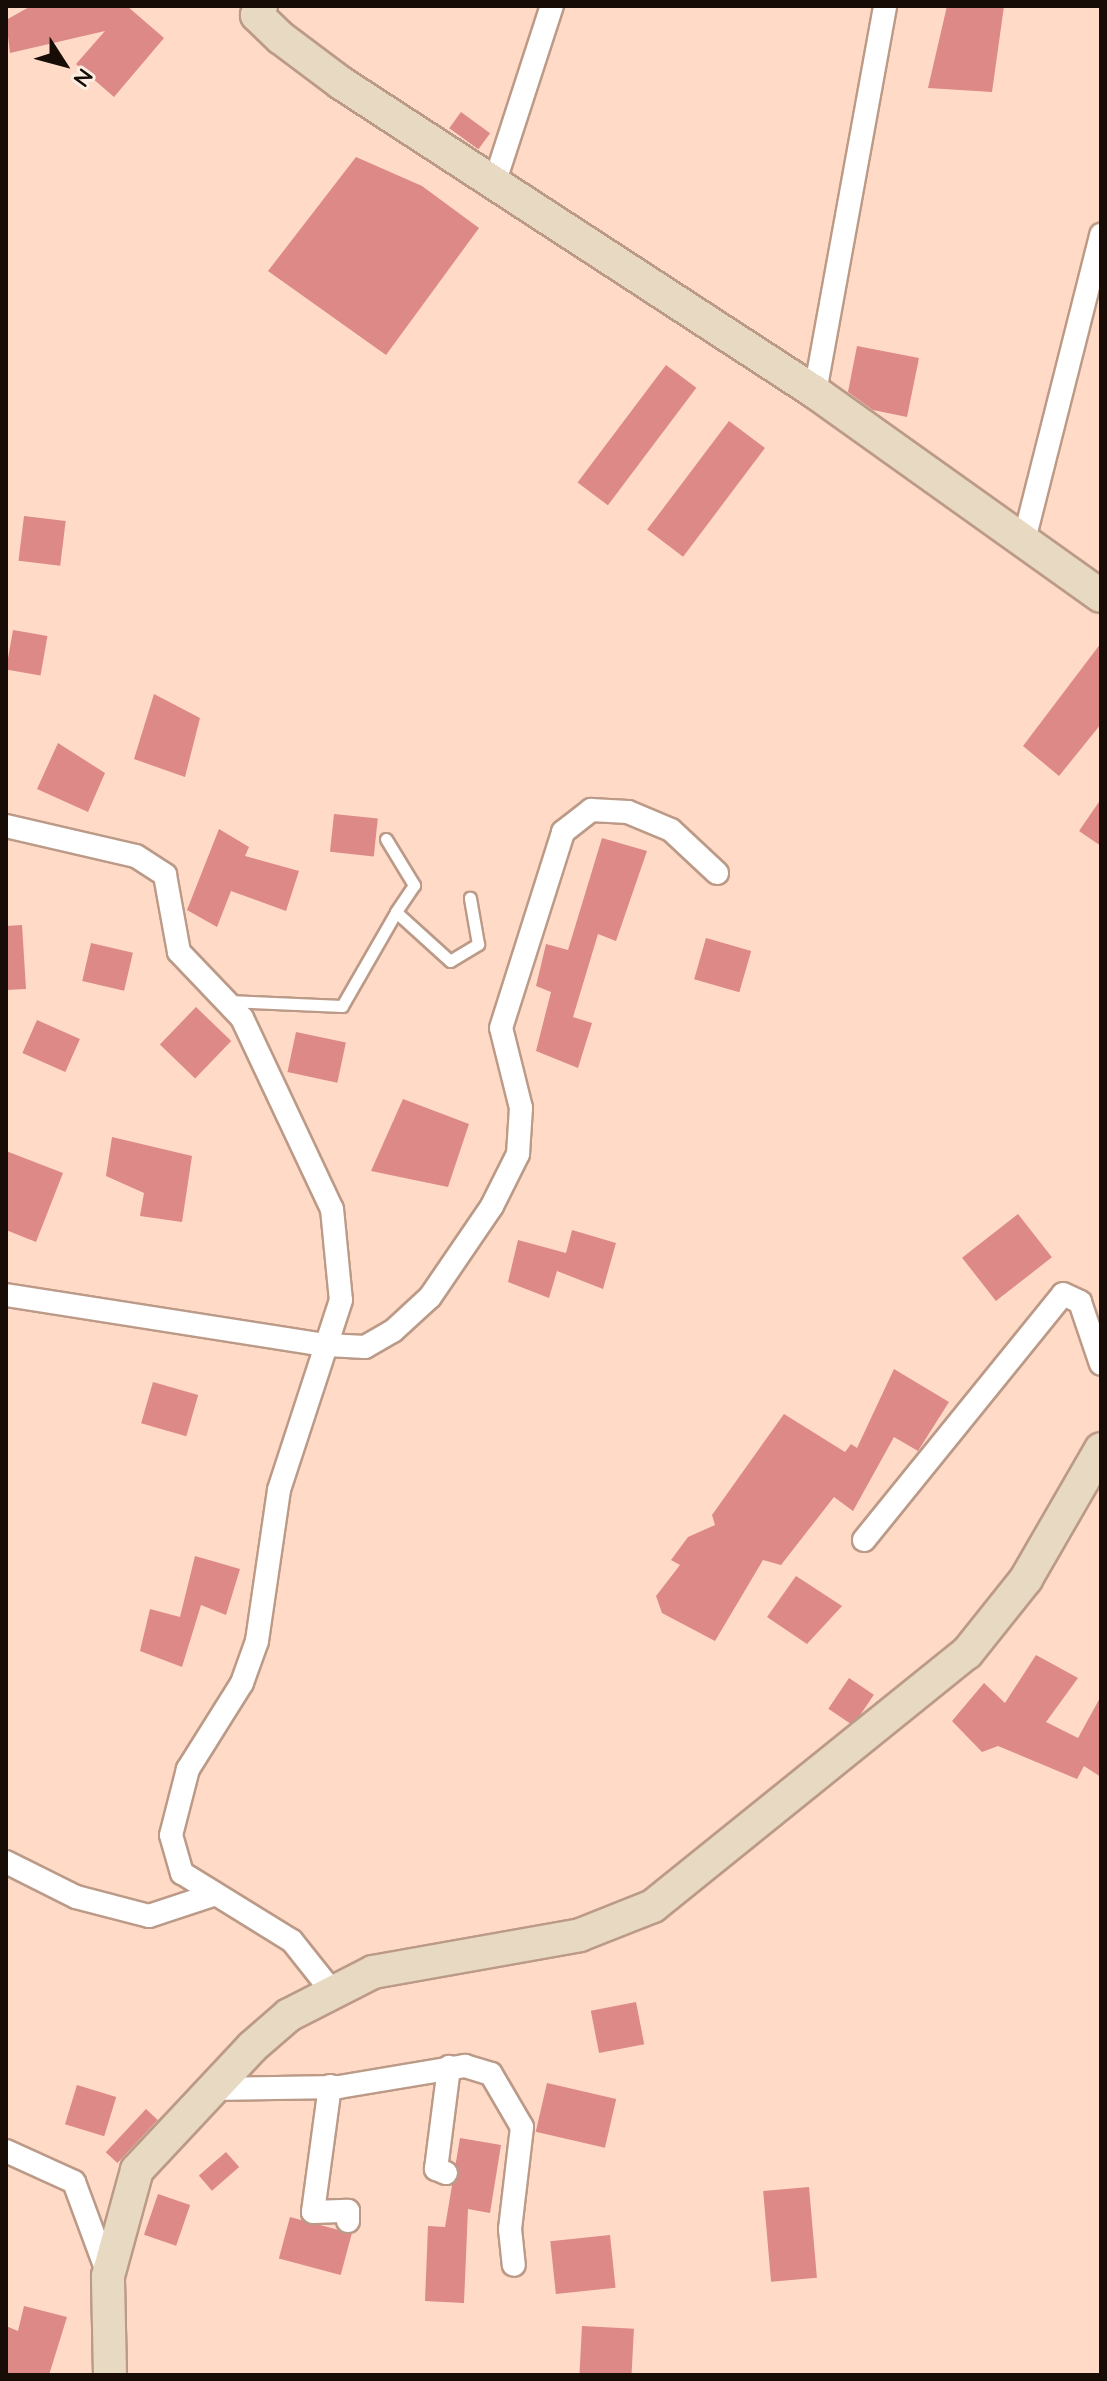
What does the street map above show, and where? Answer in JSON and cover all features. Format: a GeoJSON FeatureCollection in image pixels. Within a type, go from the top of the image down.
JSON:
{"type":"FeatureCollection","features":[{"type":"Feature","properties":{"kind":"street"},"geometry":{"type":"LineString","coordinates":[[494,184],[552,6]]}},
{"type":"Feature","properties":{"kind":"street"},"geometry":{"type":"LineString","coordinates":[[815,392],[885,6]]}},
{"type":"Feature","properties":{"kind":"street"},"geometry":{"type":"LineString","coordinates":[[251,9],[341,83],[815,392],[1101,596]]}},
{"type":"Feature","properties":{"kind":"street"},"geometry":{"type":"LineString","coordinates":[[1024,540],[1101,235]]}},
{"type":"Feature","properties":{"kind":"street"},"geometry":{"type":"LineString","coordinates":[[6,1295],[327,1345],[365,1347],[402,1322],[430,1297],[507,1181],[522,1131],[501,1028],[507,991],[575,818],[599,809],[654,821],[717,873]]}},
{"type":"Feature","properties":{"kind":"street"},"geometry":{"type":"LineString","coordinates":[[6,826],[136,856],[165,875],[179,952],[227,1001],[332,1209],[341,1300],[279,1490],[257,1641],[175,1807],[174,1859],[213,1895],[292,1941],[331,1990]]}},
{"type":"Feature","properties":{"kind":"street"},"geometry":{"type":"LineString","coordinates":[[864,1540],[1063,1294],[1080,1302],[1101,1364]]}},
{"type":"Feature","properties":{"kind":"street"},"geometry":{"type":"LineString","coordinates":[[110,2375],[108,2276],[137,2170],[211,2089],[289,2015],[331,1990],[405,1963],[580,1935],[653,1906],[967,1653],[1026,1579],[1101,1449]]}},
{"type":"Feature","properties":{"kind":"street"},"geometry":{"type":"LineString","coordinates":[[6,1862],[76,1897],[149,1916],[213,1895]]}},
{"type":"Feature","properties":{"kind":"street"},"geometry":{"type":"LineString","coordinates":[[211,2089],[330,2086],[449,2067],[491,2074],[517,2109],[524,2144],[510,2229],[514,2265]]}},
{"type":"Feature","properties":{"kind":"street"},"geometry":{"type":"LineString","coordinates":[[446,2173],[436,2169],[449,2067]]}},
{"type":"Feature","properties":{"kind":"street"},"geometry":{"type":"LineString","coordinates":[[330,2086],[313,2212],[348,2211],[348,2221]]}},
{"type":"Feature","properties":{"kind":"street"},"geometry":{"type":"LineString","coordinates":[[6,2151],[74,2182],[108,2276]]}},
{"type":"Feature","properties":{"kind":"lane"},"geometry":{"type":"LineString","coordinates":[[227,1001],[342,1006],[414,885],[386,839]]}},
{"type":"Feature","properties":{"kind":"lane"},"geometry":{"type":"LineString","coordinates":[[396,912],[450,961],[478,944],[470,898]]}},
{"type":"Feature","properties":{"kind":"building"},"geometry":{"type":"Polygon","coordinates":[[[31,6],[127,6],[164,38],[114,97],[76,64],[105,31],[10,53],[6,20],[31,6]]]}},
{"type":"Feature","properties":{"kind":"building"},"geometry":{"type":"Polygon","coordinates":[[[947,6],[1004,6],[992,92],[928,88],[947,6]]]}},
{"type":"Feature","properties":{"kind":"building"},"geometry":{"type":"Polygon","coordinates":[[[461,112],[490,133],[478,149],[449,128],[461,112]]]}},
{"type":"Feature","properties":{"kind":"building"},"geometry":{"type":"Polygon","coordinates":[[[356,157],[422,186],[479,228],[386,355],[268,271],[356,157]]]}},
{"type":"Feature","properties":{"kind":"building"},"geometry":{"type":"Polygon","coordinates":[[[857,346],[919,358],[907,417],[873,410],[848,392],[857,346]]]}},
{"type":"Feature","properties":{"kind":"building"},"geometry":{"type":"Polygon","coordinates":[[[666,365],[696,388],[608,505],[578,482],[666,365]]]}},
{"type":"Feature","properties":{"kind":"building"},"geometry":{"type":"Polygon","coordinates":[[[729,421],[765,448],[683,557],[647,530],[729,421]]]}},
{"type":"Feature","properties":{"kind":"building"},"geometry":{"type":"Polygon","coordinates":[[[24,516],[66,521],[60,566],[19,561],[24,516]]]}},
{"type":"Feature","properties":{"kind":"building"},"geometry":{"type":"Polygon","coordinates":[[[13,630],[47,636],[41,675],[6,669],[13,630]]]}},
{"type":"Feature","properties":{"kind":"building"},"geometry":{"type":"Polygon","coordinates":[[[1101,643],[1101,724],[1059,776],[1023,746],[1101,643]]]}},
{"type":"Feature","properties":{"kind":"building"},"geometry":{"type":"Polygon","coordinates":[[[154,694],[200,718],[185,777],[134,759],[154,694]]]}},
{"type":"Feature","properties":{"kind":"building"},"geometry":{"type":"Polygon","coordinates":[[[58,743],[105,773],[88,812],[37,789],[58,743]]]}},
{"type":"Feature","properties":{"kind":"building"},"geometry":{"type":"Polygon","coordinates":[[[1101,799],[1101,846],[1079,831],[1101,799]]]}},
{"type":"Feature","properties":{"kind":"building"},"geometry":{"type":"Polygon","coordinates":[[[334,814],[378,819],[374,856],[330,852],[334,814]]]}},
{"type":"Feature","properties":{"kind":"building"},"geometry":{"type":"Polygon","coordinates":[[[219,829],[249,847],[245,856],[299,871],[286,911],[231,891],[217,927],[187,910],[219,829]]]}},
{"type":"Feature","properties":{"kind":"building"},"geometry":{"type":"Polygon","coordinates":[[[602,838],[647,851],[616,941],[598,934],[573,1017],[592,1023],[578,1068],[536,1051],[551,992],[536,986],[546,944],[568,950],[602,838]]]}},
{"type":"Feature","properties":{"kind":"building"},"geometry":{"type":"Polygon","coordinates":[[[22,925],[26,989],[6,990],[6,926],[22,925]]]}},
{"type":"Feature","properties":{"kind":"building"},"geometry":{"type":"Polygon","coordinates":[[[706,938],[751,951],[739,992],[694,979],[706,938]]]}},
{"type":"Feature","properties":{"kind":"building"},"geometry":{"type":"Polygon","coordinates":[[[91,943],[133,953],[124,991],[82,981],[91,943]]]}},
{"type":"Feature","properties":{"kind":"building"},"geometry":{"type":"Polygon","coordinates":[[[196,1007],[231,1041],[195,1078],[160,1044],[196,1007]]]}},
{"type":"Feature","properties":{"kind":"building"},"geometry":{"type":"Polygon","coordinates":[[[37,1020],[80,1039],[65,1072],[22,1053],[37,1020]]]}},
{"type":"Feature","properties":{"kind":"building"},"geometry":{"type":"Polygon","coordinates":[[[296,1032],[346,1043],[337,1083],[287,1072],[296,1032]]]}},
{"type":"Feature","properties":{"kind":"building"},"geometry":{"type":"Polygon","coordinates":[[[403,1099],[469,1124],[448,1187],[371,1171],[403,1099]]]}},
{"type":"Feature","properties":{"kind":"building"},"geometry":{"type":"Polygon","coordinates":[[[112,1137],[192,1156],[182,1222],[140,1216],[144,1193],[106,1176],[112,1137]]]}},
{"type":"Feature","properties":{"kind":"building"},"geometry":{"type":"Polygon","coordinates":[[[6,1151],[63,1173],[36,1242],[6,1230],[6,1151]]]}},
{"type":"Feature","properties":{"kind":"building"},"geometry":{"type":"Polygon","coordinates":[[[1018,1214],[1052,1257],[996,1301],[962,1258],[1018,1214]]]}},
{"type":"Feature","properties":{"kind":"building"},"geometry":{"type":"Polygon","coordinates":[[[572,1230],[616,1243],[603,1289],[557,1271],[549,1298],[508,1282],[518,1240],[566,1253],[572,1230]]]}},
{"type":"Feature","properties":{"kind":"building"},"geometry":{"type":"Polygon","coordinates":[[[894,1369],[949,1402],[918,1451],[894,1437],[853,1511],[834,1497],[781,1565],[763,1560],[715,1641],[662,1613],[656,1596],[680,1565],[671,1560],[688,1537],[715,1525],[712,1515],[784,1414],[845,1452],[851,1444],[857,1448],[894,1369]]]}},
{"type":"Feature","properties":{"kind":"building"},"geometry":{"type":"Polygon","coordinates":[[[153,1382],[198,1395],[186,1436],[141,1423],[153,1382]]]}},
{"type":"Feature","properties":{"kind":"building"},"geometry":{"type":"Polygon","coordinates":[[[195,1556],[240,1569],[226,1615],[201,1605],[182,1667],[140,1651],[150,1609],[180,1617],[195,1556]]]}},
{"type":"Feature","properties":{"kind":"building"},"geometry":{"type":"Polygon","coordinates":[[[796,1576],[842,1606],[807,1644],[767,1617],[796,1576]]]}},
{"type":"Feature","properties":{"kind":"building"},"geometry":{"type":"Polygon","coordinates":[[[1036,1655],[1078,1678],[1046,1722],[1078,1738],[1101,1696],[1101,1777],[1084,1766],[1077,1779],[998,1746],[982,1752],[952,1721],[984,1683],[1005,1703],[1036,1655]]]}},
{"type":"Feature","properties":{"kind":"building"},"geometry":{"type":"Polygon","coordinates":[[[849,1678],[874,1695],[853,1725],[828,1709],[849,1678]]]}},
{"type":"Feature","properties":{"kind":"building"},"geometry":{"type":"Polygon","coordinates":[[[636,2002],[644,2044],[599,2053],[591,2011],[636,2002]]]}},
{"type":"Feature","properties":{"kind":"building"},"geometry":{"type":"Polygon","coordinates":[[[547,2083],[616,2099],[605,2148],[536,2132],[547,2083]]]}},
{"type":"Feature","properties":{"kind":"building"},"geometry":{"type":"Polygon","coordinates":[[[77,2085],[116,2097],[104,2136],[65,2124],[77,2085]]]}},
{"type":"Feature","properties":{"kind":"building"},"geometry":{"type":"Polygon","coordinates":[[[146,2109],[158,2120],[117,2163],[106,2152],[146,2109]]]}},
{"type":"Feature","properties":{"kind":"building"},"geometry":{"type":"Polygon","coordinates":[[[460,2138],[501,2145],[490,2213],[468,2209],[464,2303],[425,2301],[428,2226],[445,2227],[460,2138]]]}},
{"type":"Feature","properties":{"kind":"building"},"geometry":{"type":"Polygon","coordinates":[[[226,2152],[239,2167],[212,2191],[199,2176],[226,2152]]]}},
{"type":"Feature","properties":{"kind":"building"},"geometry":{"type":"Polygon","coordinates":[[[809,2187],[817,2278],[771,2282],[763,2191],[809,2187]]]}},
{"type":"Feature","properties":{"kind":"building"},"geometry":{"type":"Polygon","coordinates":[[[158,2194],[190,2205],[176,2246],[144,2235],[158,2194]]]}},
{"type":"Feature","properties":{"kind":"building"},"geometry":{"type":"Polygon","coordinates":[[[290,2217],[352,2234],[341,2275],[279,2259],[290,2217]]]}},
{"type":"Feature","properties":{"kind":"building"},"geometry":{"type":"Polygon","coordinates":[[[610,2235],[616,2288],[556,2294],[550,2241],[610,2235]]]}},
{"type":"Feature","properties":{"kind":"building"},"geometry":{"type":"Polygon","coordinates":[[[24,2306],[67,2317],[49,2375],[6,2375],[6,2326],[18,2331],[24,2306]]]}},
{"type":"Feature","properties":{"kind":"building"},"geometry":{"type":"Polygon","coordinates":[[[582,2326],[634,2329],[632,2375],[579,2375],[582,2326]]]}}]}
